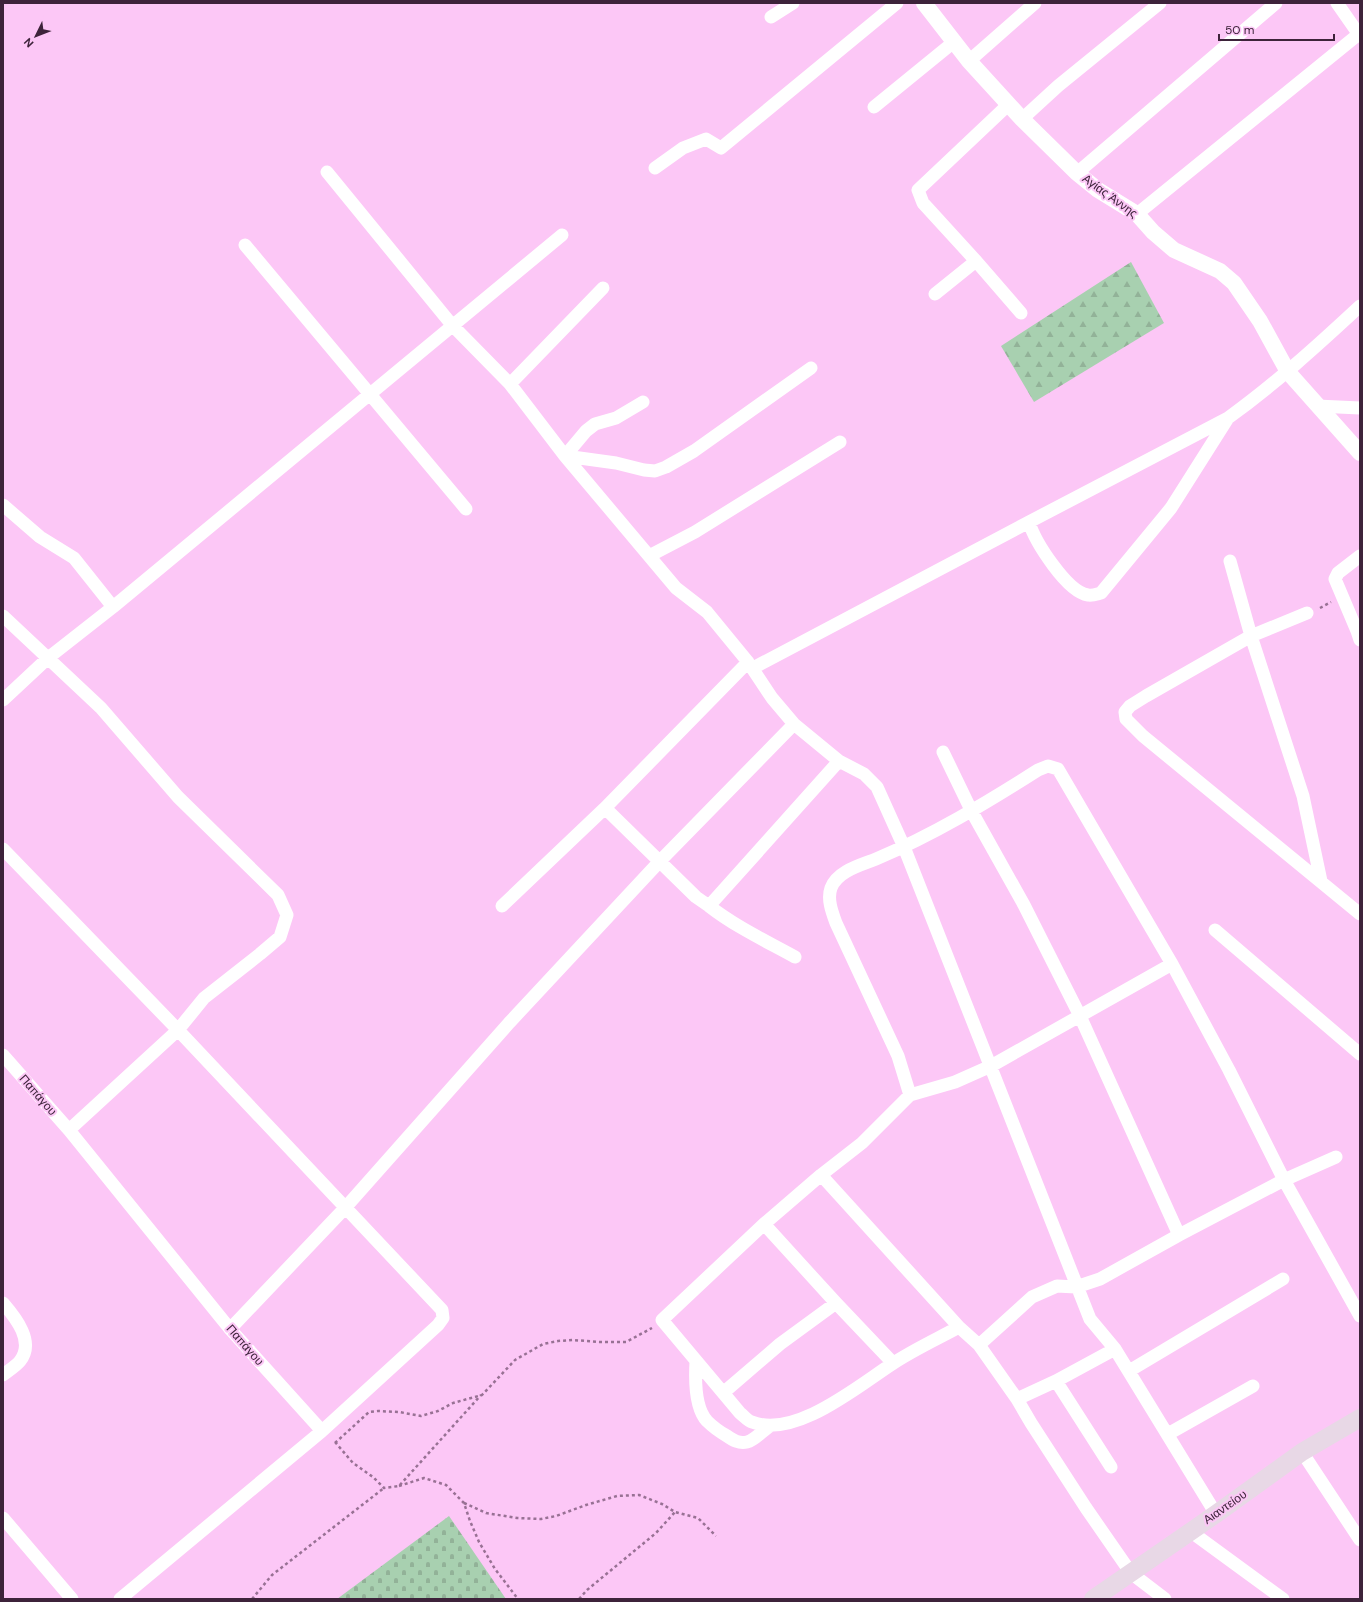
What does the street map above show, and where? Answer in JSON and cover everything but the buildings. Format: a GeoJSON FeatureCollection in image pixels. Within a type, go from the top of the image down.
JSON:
{"type":"FeatureCollection","features":[{"type":"Feature","properties":{"kind":"main road","name":"Αιαντείου"},"geometry":{"type":"LineString","coordinates":[[1093,1599],[1131,1574],[1302,1452],[1360,1418]]}},
{"type":"Feature","properties":{"kind":"street"},"geometry":{"type":"LineString","coordinates":[[771,17],[793,3]]}},
{"type":"Feature","properties":{"kind":"street"},"geometry":{"type":"LineString","coordinates":[[655,168],[683,148],[706,139],[720,148],[897,3]]}},
{"type":"Feature","properties":{"kind":"street","name":"Αγίας Άννης"},"geometry":{"type":"LineString","coordinates":[[924,3],[969,61],[1022,119],[1078,173],[1098,190],[1137,214],[1153,232],[1174,250],[1220,271],[1234,283],[1260,321],[1288,372],[1360,452]]}},
{"type":"Feature","properties":{"kind":"street"},"geometry":{"type":"LineString","coordinates":[[969,61],[1035,3]]}},
{"type":"Feature","properties":{"kind":"street"},"geometry":{"type":"LineString","coordinates":[[1022,119],[1058,86],[1160,3]]}},
{"type":"Feature","properties":{"kind":"street"},"geometry":{"type":"LineString","coordinates":[[1078,173],[1276,3]]}},
{"type":"Feature","properties":{"kind":"street"},"geometry":{"type":"LineString","coordinates":[[1137,214],[1360,35],[1337,3]]}},
{"type":"Feature","properties":{"kind":"street"},"geometry":{"type":"LineString","coordinates":[[874,107],[955,42]]}},
{"type":"Feature","properties":{"kind":"street"},"geometry":{"type":"LineString","coordinates":[[1009,104],[918,190],[923,203],[1021,313]]}},
{"type":"Feature","properties":{"kind":"street"},"geometry":{"type":"LineString","coordinates":[[327,172],[452,325],[510,384],[565,456],[676,588],[707,612],[750,665],[772,698],[794,724],[839,761],[864,774],[877,787],[904,847],[991,1066],[1076,1287],[1090,1319],[1115,1349],[1216,1514]]}},
{"type":"Feature","properties":{"kind":"street"},"geometry":{"type":"LineString","coordinates":[[3,700],[48,658],[113,607],[562,235]]}},
{"type":"Feature","properties":{"kind":"street"},"geometry":{"type":"LineString","coordinates":[[245,246],[466,509]]}},
{"type":"Feature","properties":{"kind":"street"},"geometry":{"type":"LineString","coordinates":[[935,294],[976,261]]}},
{"type":"Feature","properties":{"kind":"street"},"geometry":{"type":"LineString","coordinates":[[510,384],[603,288]]}},
{"type":"Feature","properties":{"kind":"street"},"geometry":{"type":"LineString","coordinates":[[502,906],[605,808],[750,665],[1228,418],[1288,372],[1360,306]]}},
{"type":"Feature","properties":{"kind":"street"},"geometry":{"type":"LineString","coordinates":[[565,456],[655,471],[666,467],[694,451],[811,368]]}},
{"type":"Feature","properties":{"kind":"street"},"geometry":{"type":"LineString","coordinates":[[565,456],[586,431],[595,424],[616,418],[643,402]]}},
{"type":"Feature","properties":{"kind":"street"},"geometry":{"type":"LineString","coordinates":[[1317,406],[1360,408]]}},
{"type":"Feature","properties":{"kind":"street"},"geometry":{"type":"LineString","coordinates":[[1029,522],[1051,563],[1075,590],[1089,595],[1101,593],[1171,508],[1228,418]]}},
{"type":"Feature","properties":{"kind":"street"},"geometry":{"type":"LineString","coordinates":[[649,556],[695,532],[840,442]]}},
{"type":"Feature","properties":{"kind":"street"},"geometry":{"type":"LineString","coordinates":[[3,505],[40,537],[74,558],[113,607]]}},
{"type":"Feature","properties":{"kind":"street"},"geometry":{"type":"LineString","coordinates":[[1360,556],[1338,573],[1335,579],[1360,640]]}},
{"type":"Feature","properties":{"kind":"street"},"geometry":{"type":"LineString","coordinates":[[1230,561],[1252,636],[1303,796],[1321,881]]}},
{"type":"Feature","properties":{"kind":"street"},"geometry":{"type":"LineString","coordinates":[[1306,613],[1252,636],[1130,706],[1125,712],[1126,719],[1143,736],[1360,914]]}},
{"type":"Feature","properties":{"kind":"street"},"geometry":{"type":"LineString","coordinates":[[3,616],[101,708],[178,798],[278,895],[287,915],[280,937],[204,998],[178,1030],[69,1130]]}},
{"type":"Feature","properties":{"kind":"street"},"geometry":{"type":"LineString","coordinates":[[230,1329],[346,1208],[510,1022],[660,861],[794,724]]}},
{"type":"Feature","properties":{"kind":"street"},"geometry":{"type":"LineString","coordinates":[[943,752],[972,812],[1024,905],[1080,1016],[1179,1235]]}},
{"type":"Feature","properties":{"kind":"street"},"geometry":{"type":"LineString","coordinates":[[709,906],[839,761]]}},
{"type":"Feature","properties":{"kind":"street"},"geometry":{"type":"LineString","coordinates":[[910,1095],[898,1056],[838,929],[829,900],[831,887],[839,876],[904,847],[972,812],[1038,770],[1048,766],[1058,769],[1172,964],[1229,1070],[1284,1180],[1360,1316]]}},
{"type":"Feature","properties":{"kind":"street"},"geometry":{"type":"LineString","coordinates":[[605,808],[696,897],[728,921],[746,929],[795,957]]}},
{"type":"Feature","properties":{"kind":"street"},"geometry":{"type":"LineString","coordinates":[[3,849],[178,1030],[442,1310],[443,1318],[438,1325],[322,1431],[120,1599]]}},
{"type":"Feature","properties":{"kind":"street"},"geometry":{"type":"LineString","coordinates":[[1215,930],[1360,1054]]}},
{"type":"Feature","properties":{"kind":"street"},"geometry":{"type":"LineString","coordinates":[[959,1327],[893,1363],[829,1406],[802,1419],[770,1426],[751,1422],[740,1413],[662,1320],[764,1224],[821,1175],[862,1143],[910,1095],[955,1082],[991,1066],[1172,964]]}},
{"type":"Feature","properties":{"kind":"street","name":"Παπάγου"},"geometry":{"type":"LineString","coordinates":[[3,1055],[69,1130],[230,1329],[322,1431]]}},
{"type":"Feature","properties":{"kind":"street"},"geometry":{"type":"LineString","coordinates":[[978,1345],[1032,1297],[1057,1286],[1076,1287],[1100,1278],[1284,1180],[1336,1157]]}},
{"type":"Feature","properties":{"kind":"street"},"geometry":{"type":"LineString","coordinates":[[821,1175],[959,1327],[978,1345],[1017,1399],[1069,1482],[1131,1574],[1165,1599]]}},
{"type":"Feature","properties":{"kind":"street"},"geometry":{"type":"LineString","coordinates":[[764,1224],[893,1363]]}},
{"type":"Feature","properties":{"kind":"street"},"geometry":{"type":"LineString","coordinates":[[1128,1371],[1283,1279]]}},
{"type":"Feature","properties":{"kind":"street"},"geometry":{"type":"LineString","coordinates":[[3,1303],[20,1326],[25,1340],[26,1350],[20,1361],[3,1375]]}},
{"type":"Feature","properties":{"kind":"street"},"geometry":{"type":"LineString","coordinates":[[723,1393],[780,1344],[836,1303]]}},
{"type":"Feature","properties":{"kind":"street"},"geometry":{"type":"LineString","coordinates":[[1017,1399],[1056,1381],[1115,1349]]}},
{"type":"Feature","properties":{"kind":"street"},"geometry":{"type":"LineString","coordinates":[[696,1362],[696,1388],[701,1411],[706,1420],[712,1426],[736,1442],[746,1443],[770,1426]]}},
{"type":"Feature","properties":{"kind":"street"},"geometry":{"type":"LineString","coordinates":[[1056,1381],[1111,1467]]}},
{"type":"Feature","properties":{"kind":"street"},"geometry":{"type":"LineString","coordinates":[[1168,1434],[1253,1386]]}},
{"type":"Feature","properties":{"kind":"street"},"geometry":{"type":"LineString","coordinates":[[1302,1452],[1360,1540]]}},
{"type":"Feature","properties":{"kind":"street"},"geometry":{"type":"LineString","coordinates":[[3,1518],[72,1599]]}},
{"type":"Feature","properties":{"kind":"street"},"geometry":{"type":"LineString","coordinates":[[1190,1531],[1283,1599]]}},
{"type":"Feature","properties":{"kind":"path"},"geometry":{"type":"LineString","coordinates":[[1306,613],[1343,598]]}},
{"type":"Feature","properties":{"kind":"path"},"geometry":{"type":"LineString","coordinates":[[399,1486],[515,1360],[543,1344],[558,1341],[573,1340],[626,1342],[648,1330],[662,1320]]}},
{"type":"Feature","properties":{"kind":"path"},"geometry":{"type":"LineString","coordinates":[[335,1443],[369,1412],[399,1412],[421,1416],[438,1411],[452,1403],[482,1395]]}},
{"type":"Feature","properties":{"kind":"path"},"geometry":{"type":"LineString","coordinates":[[322,1431],[353,1463],[373,1477],[384,1488]]}},
{"type":"Feature","properties":{"kind":"path"},"geometry":{"type":"LineString","coordinates":[[252,1599],[272,1575],[384,1488],[399,1486],[424,1478],[446,1485],[464,1503],[486,1513],[517,1518],[541,1519],[556,1516],[617,1496],[639,1495],[662,1504],[675,1512],[698,1518],[716,1536]]}},
{"type":"Feature","properties":{"kind":"path"},"geometry":{"type":"LineString","coordinates":[[464,1503],[479,1542],[495,1569],[518,1599]]}},
{"type":"Feature","properties":{"kind":"path"},"geometry":{"type":"LineString","coordinates":[[579,1599],[587,1590],[656,1533],[675,1512]]}},
{"type":"Feature","properties":{"kind":"green space"},"geometry":{"type":"Polygon","coordinates":[[[1131,262],[1164,323],[1034,402],[1001,346],[1131,262]]]}},
{"type":"Feature","properties":{"kind":"green space"},"geometry":{"type":"Polygon","coordinates":[[[449,1516],[506,1599],[337,1599],[449,1516]]]}}]}
